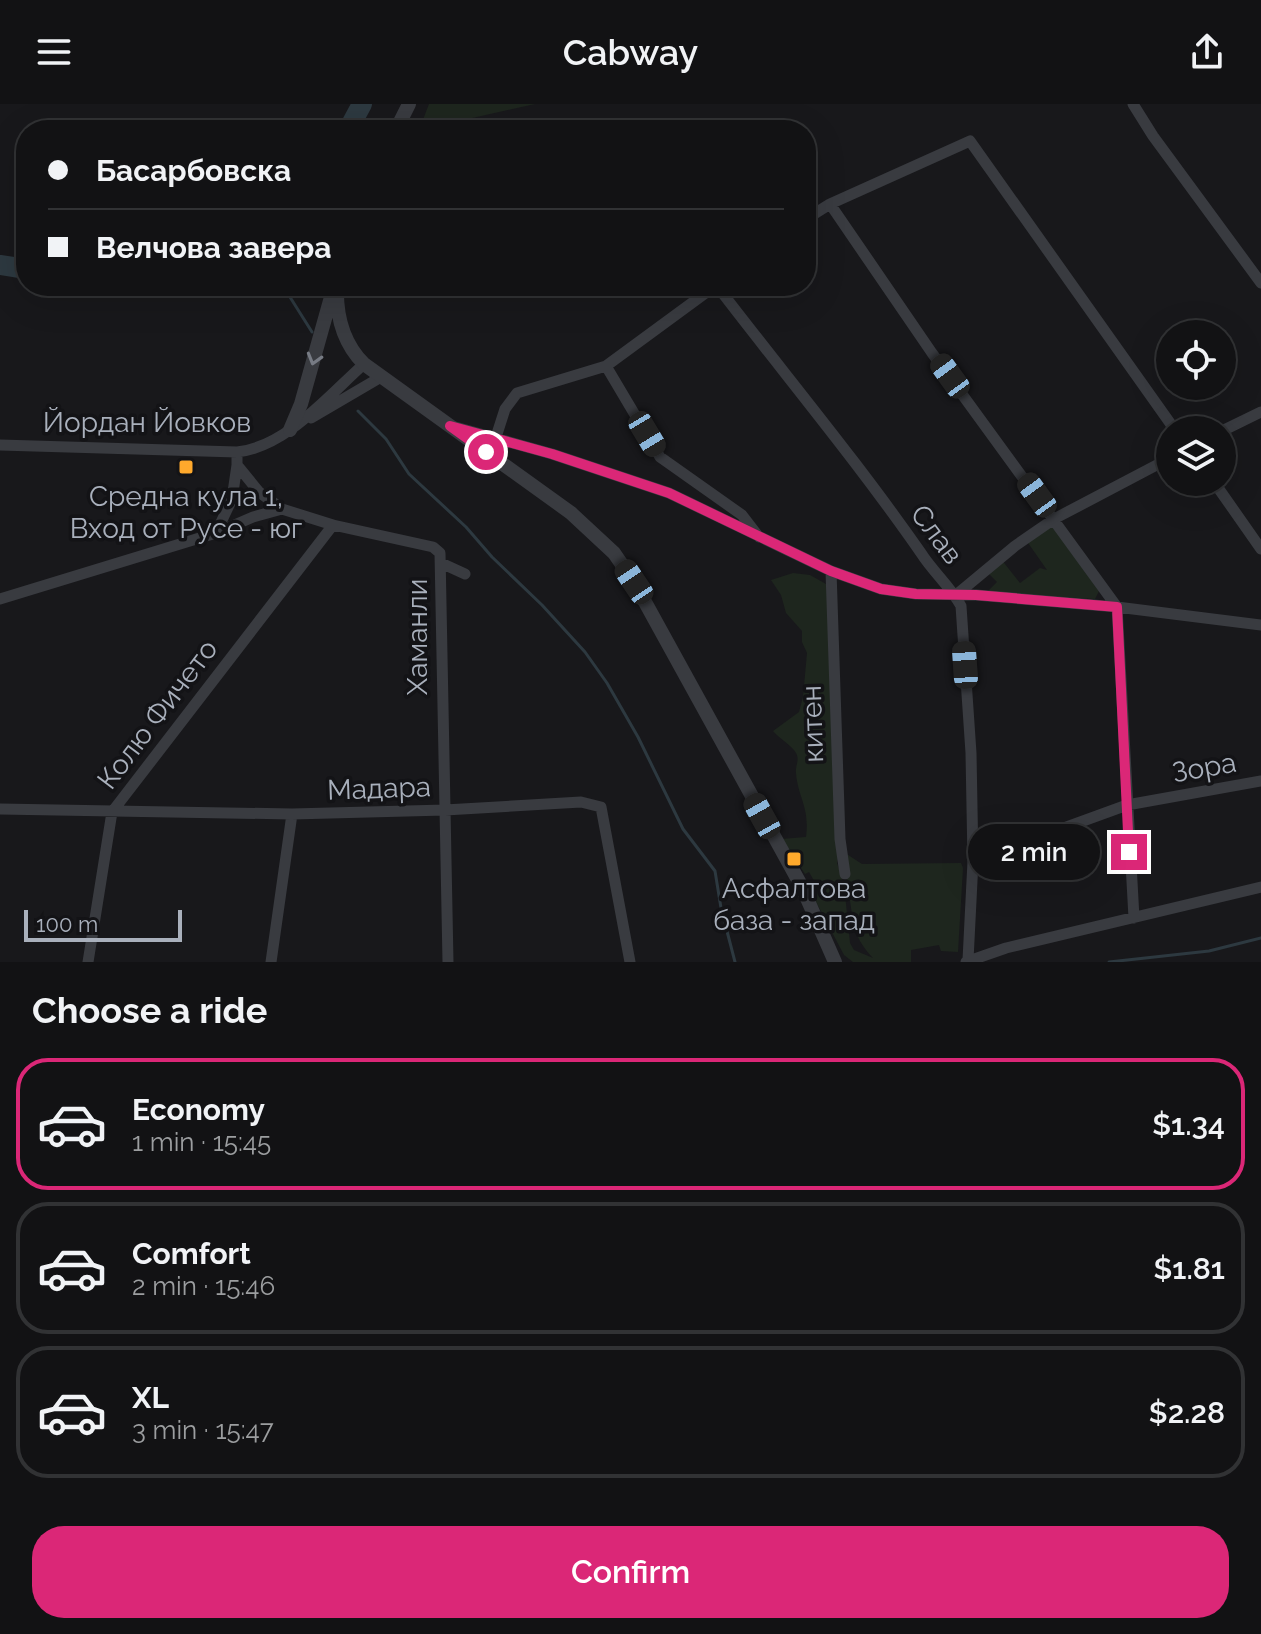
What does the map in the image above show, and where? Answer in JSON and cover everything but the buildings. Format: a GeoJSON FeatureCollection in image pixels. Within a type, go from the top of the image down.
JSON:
{"type":"FeatureCollection","features":[{"type":"Feature","properties":{"kind":"street"},"geometry":{"type":"LineString","coordinates":[[1133,104],[1261,283]]}},
{"type":"Feature","properties":{"kind":"street"},"geometry":{"type":"LineString","coordinates":[[816,213],[970,141],[1165,416]]}},
{"type":"Feature","properties":{"kind":"street"},"geometry":{"type":"LineString","coordinates":[[830,204],[932,353],[1117,607],[1134,918]]}},
{"type":"Feature","properties":{"kind":"street"},"geometry":{"type":"LineString","coordinates":[[290,430],[301,404],[333,296]]}},
{"type":"Feature","properties":{"kind":"street"},"geometry":{"type":"LineString","coordinates":[[337,296],[345,336],[364,364],[571,513],[614,553],[634,582],[802,887],[834,962]]}},
{"type":"Feature","properties":{"kind":"street"},"geometry":{"type":"LineString","coordinates":[[496,437],[505,409],[517,393],[606,366],[633,343],[701,296]]}},
{"type":"Feature","properties":{"kind":"street","name":"Слав"},"geometry":{"type":"LineString","coordinates":[[724,296],[961,606],[971,753],[973,861],[967,961]]}},
{"type":"Feature","properties":{"kind":"street"},"geometry":{"type":"LineString","coordinates":[[290,430],[364,364]]}},
{"type":"Feature","properties":{"kind":"street"},"geometry":{"type":"LineString","coordinates":[[606,366],[660,457],[742,515],[759,538]]}},
{"type":"Feature","properties":{"kind":"street"},"geometry":{"type":"LineString","coordinates":[[290,430],[381,377]]}},
{"type":"Feature","properties":{"kind":"street"},"geometry":{"type":"LineString","coordinates":[[1236,424],[1261,412]]}},
{"type":"Feature","properties":{"kind":"street"},"geometry":{"type":"LineString","coordinates":[[450,426],[496,437],[669,493],[831,571],[881,589],[1117,607],[1261,625]]}},
{"type":"Feature","properties":{"kind":"street","name":"Йордан Йовков"},"geometry":{"type":"LineString","coordinates":[[0,445],[237,452],[257,449],[290,430]]}},
{"type":"Feature","properties":{"kind":"street"},"geometry":{"type":"LineString","coordinates":[[216,533],[232,499],[237,452]]}},
{"type":"Feature","properties":{"kind":"street","name":"Хаманли"},"geometry":{"type":"LineString","coordinates":[[237,465],[259,492],[282,509],[333,525],[433,547],[440,553],[448,962]]}},
{"type":"Feature","properties":{"kind":"street"},"geometry":{"type":"LineString","coordinates":[[955,595],[1054,519],[1156,465]]}},
{"type":"Feature","properties":{"kind":"street"},"geometry":{"type":"LineString","coordinates":[[1224,496],[1261,549]]}},
{"type":"Feature","properties":{"kind":"street"},"geometry":{"type":"LineString","coordinates":[[0,599],[216,533],[282,509]]}},
{"type":"Feature","properties":{"kind":"street","name":"Колю Фичето"},"geometry":{"type":"LineString","coordinates":[[88,962],[112,812],[333,525]]}},
{"type":"Feature","properties":{"kind":"street"},"geometry":{"type":"LineString","coordinates":[[441,563],[465,574]]}},
{"type":"Feature","properties":{"kind":"street","name":"китен"},"geometry":{"type":"LineString","coordinates":[[831,571],[840,839],[845,874]]}},
{"type":"Feature","properties":{"kind":"street","name":"Зора"},"geometry":{"type":"LineString","coordinates":[[973,861],[1127,805],[1261,781]]}},
{"type":"Feature","properties":{"kind":"street","name":"Мадара"},"geometry":{"type":"LineString","coordinates":[[0,809],[292,814],[581,802],[601,807],[630,962]]}},
{"type":"Feature","properties":{"kind":"street"},"geometry":{"type":"LineString","coordinates":[[271,962],[292,814]]}},
{"type":"Feature","properties":{"kind":"street"},"geometry":{"type":"LineString","coordinates":[[967,961],[987,953],[1261,887]]}},
{"type":"Feature","properties":{"kind":"shaded area"},"geometry":{"type":"Polygon","coordinates":[[[429,104],[535,104],[464,120],[423,120],[429,104]]]}},
{"type":"Feature","properties":{"kind":"shaded area"},"geometry":{"type":"Polygon","coordinates":[[[1051,523],[1099,591],[1095,599],[986,593],[997,582],[986,571],[1001,559],[1020,583],[1040,568],[1047,570],[1026,540],[1051,523]]]}},
{"type":"Feature","properties":{"kind":"shaded area"},"geometry":{"type":"Polygon","coordinates":[[[793,573],[810,575],[833,588],[840,846],[837,863],[844,884],[850,943],[854,950],[873,958],[856,932],[842,851],[862,864],[961,863],[958,952],[941,951],[939,945],[911,950],[911,962],[853,962],[844,955],[814,898],[812,889],[817,886],[809,872],[805,874],[782,839],[806,837],[807,827],[797,782],[797,756],[773,731],[799,712],[803,697],[807,653],[802,642],[802,631],[786,613],[781,595],[771,580],[793,573]]]}},
{"type":"Feature","properties":{"kind":"waterway"},"geometry":{"type":"LineString","coordinates":[[353,120],[362,104]]}},
{"type":"Feature","properties":{"kind":"waterway"},"geometry":{"type":"LineString","coordinates":[[0,265],[16,267]]}},
{"type":"Feature","properties":{"kind":"waterway"},"geometry":{"type":"LineString","coordinates":[[289,296],[312,332]]}},
{"type":"Feature","properties":{"kind":"waterway"},"geometry":{"type":"LineString","coordinates":[[358,411],[386,439],[409,474],[542,605],[585,652],[607,683],[638,737],[683,829],[715,871],[735,962]]}},
{"type":"Feature","properties":{"kind":"waterway"},"geometry":{"type":"LineString","coordinates":[[1109,962],[1209,951],[1261,938]]}},
{"type":"Feature","properties":{"kind":"place","name":"Средна кула 1, Вход от Русе - юг"},"geometry":{"type":"Point","coordinates":[186,467]}},
{"type":"Feature","properties":{"kind":"place","name":"Асфалтова база - запад"},"geometry":{"type":"Point","coordinates":[794,859]}},
{"type":"Feature","properties":{"kind":"route"},"geometry":{"type":"LineString","coordinates":[[486,452],[450,426],[552,454],[669,493],[831,571],[881,589],[1117,607],[1129,852]]}}]}
